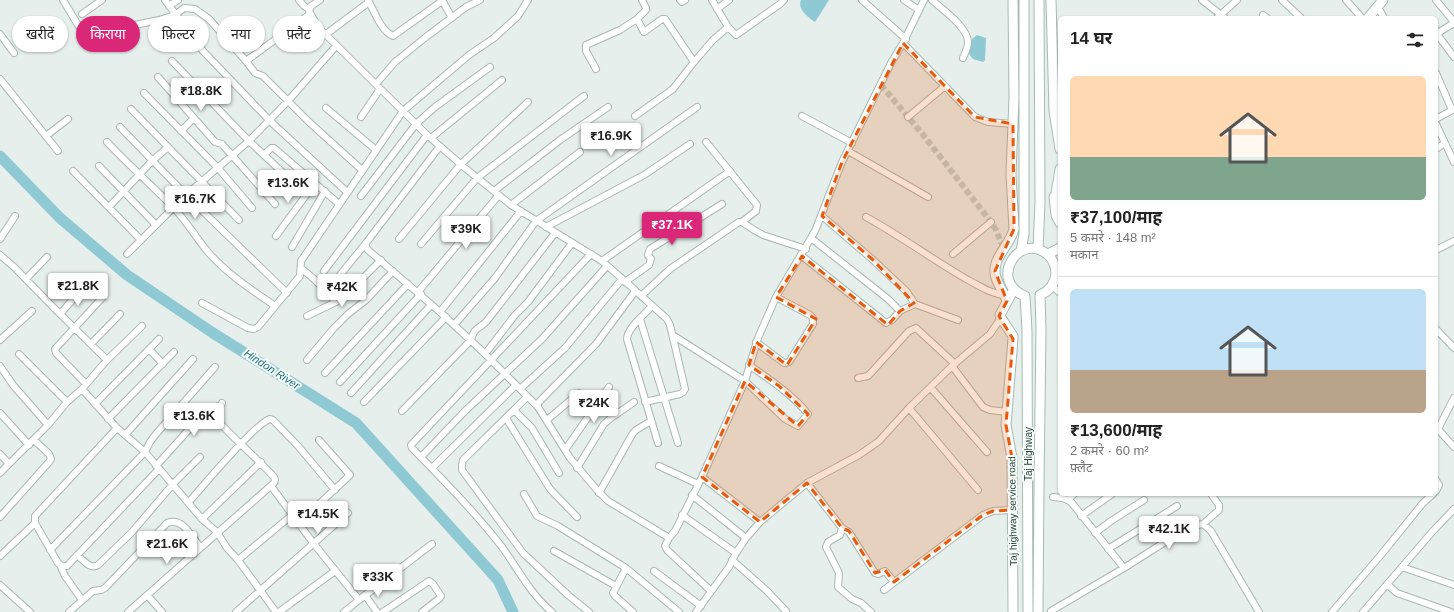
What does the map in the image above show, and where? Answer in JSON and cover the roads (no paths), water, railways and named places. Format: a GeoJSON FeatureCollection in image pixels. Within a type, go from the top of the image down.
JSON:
{"type":"FeatureCollection","features":[{"type":"Feature","properties":{"kind":"main road"},"geometry":{"type":"LineString","coordinates":[[1006,298],[996,278],[995,271],[997,259],[1012,235],[1014,229],[1011,174],[1014,98],[1013,0]]}},
{"type":"Feature","properties":{"kind":"main road"},"geometry":{"type":"LineString","coordinates":[[1021,251],[1024,234],[1024,0]]}},
{"type":"Feature","properties":{"kind":"main road"},"geometry":{"type":"LineString","coordinates":[[1038,249],[1040,208],[1039,0]]}},
{"type":"Feature","properties":{"kind":"main road"},"geometry":{"type":"LineString","coordinates":[[1051,0],[1054,111],[1058,136]]}},
{"type":"Feature","properties":{"kind":"main road"},"geometry":{"type":"LineString","coordinates":[[1370,16],[1381,3]]}},
{"type":"Feature","properties":{"kind":"main road"},"geometry":{"type":"LineString","coordinates":[[1040,208],[1054,197],[1058,182]]}},
{"type":"Feature","properties":{"kind":"main road"},"geometry":{"type":"LineString","coordinates":[[1054,197],[1056,215],[1058,219]]}},
{"type":"Feature","properties":{"kind":"main road"},"geometry":{"type":"LineString","coordinates":[[1001,318],[1001,312],[1006,298],[1014,289],[1009,281],[1008,268],[1011,260],[1021,251],[1029,249],[1038,249],[1048,254],[1056,269],[1052,286],[1047,292],[1040,295],[1042,330],[1038,612]]}},
{"type":"Feature","properties":{"kind":"main road"},"geometry":{"type":"LineString","coordinates":[[1048,254],[1058,249]]}},
{"type":"Feature","properties":{"kind":"main road","name":"Taj Highway"},"geometry":{"type":"LineString","coordinates":[[1014,289],[1026,296],[1028,612]]}},
{"type":"Feature","properties":{"kind":"main road","name":"Taj highway service road"},"geometry":{"type":"LineString","coordinates":[[1001,318],[1011,332],[1013,339],[1006,425],[1012,458],[1013,612]]}},
{"type":"Feature","properties":{"kind":"street"},"geometry":{"type":"LineString","coordinates":[[82,14],[102,0]]}},
{"type":"Feature","properties":{"kind":"street"},"geometry":{"type":"LineString","coordinates":[[165,0],[203,51],[270,121],[347,192]]}},
{"type":"Feature","properties":{"kind":"street"},"geometry":{"type":"LineString","coordinates":[[169,6],[178,0]]}},
{"type":"Feature","properties":{"kind":"street"},"geometry":{"type":"LineString","coordinates":[[299,0],[312,16]]}},
{"type":"Feature","properties":{"kind":"street"},"geometry":{"type":"LineString","coordinates":[[246,61],[309,11],[320,0]]}},
{"type":"Feature","properties":{"kind":"street"},"geometry":{"type":"LineString","coordinates":[[452,18],[442,0],[393,36],[390,35],[383,27],[368,1],[325,35],[429,137],[461,164],[511,205],[602,261],[667,319],[674,336],[685,389],[680,394],[645,402]]}},
{"type":"Feature","properties":{"kind":"street"},"geometry":{"type":"LineString","coordinates":[[361,117],[390,68],[426,37],[466,7],[480,0]]}},
{"type":"Feature","properties":{"kind":"street"},"geometry":{"type":"LineString","coordinates":[[202,303],[248,328],[254,329],[258,327],[300,276],[301,261],[403,111],[458,65],[494,38],[518,16],[528,0]]}},
{"type":"Feature","properties":{"kind":"street"},"geometry":{"type":"LineString","coordinates":[[596,69],[585,49],[586,45],[620,30],[637,19],[646,10],[642,0]]}},
{"type":"Feature","properties":{"kind":"street"},"geometry":{"type":"LineString","coordinates":[[680,0],[682,2],[685,0]]}},
{"type":"Feature","properties":{"kind":"street"},"geometry":{"type":"LineString","coordinates":[[712,0],[728,27],[736,35],[780,1]]}},
{"type":"Feature","properties":{"kind":"street"},"geometry":{"type":"LineString","coordinates":[[717,9],[729,0]]}},
{"type":"Feature","properties":{"kind":"street"},"geometry":{"type":"LineString","coordinates":[[862,0],[904,41],[944,86],[975,117],[988,122],[1013,124]]}},
{"type":"Feature","properties":{"kind":"street"},"geometry":{"type":"LineString","coordinates":[[904,0],[919,10]]}},
{"type":"Feature","properties":{"kind":"street"},"geometry":{"type":"LineString","coordinates":[[711,592],[667,550],[665,546],[702,477],[745,381],[756,342],[776,297],[806,249],[822,216],[842,162],[924,0]]}},
{"type":"Feature","properties":{"kind":"street"},"geometry":{"type":"LineString","coordinates":[[932,0],[961,26],[966,33],[968,43],[964,58]]}},
{"type":"Feature","properties":{"kind":"street"},"geometry":{"type":"LineString","coordinates":[[1202,0],[1220,16]]}},
{"type":"Feature","properties":{"kind":"street"},"geometry":{"type":"LineString","coordinates":[[1222,16],[1237,0]]}},
{"type":"Feature","properties":{"kind":"street"},"geometry":{"type":"LineString","coordinates":[[1282,0],[1299,16]]}},
{"type":"Feature","properties":{"kind":"street"},"geometry":{"type":"LineString","coordinates":[[1346,0],[1360,16]]}},
{"type":"Feature","properties":{"kind":"street"},"geometry":{"type":"LineString","coordinates":[[1436,0],[1454,23],[1438,33]]}},
{"type":"Feature","properties":{"kind":"street"},"geometry":{"type":"LineString","coordinates":[[64,1],[82,30],[125,26],[160,20],[175,15],[184,8],[192,8],[198,11],[209,19],[255,73],[263,76],[362,170]]}},
{"type":"Feature","properties":{"kind":"street"},"geometry":{"type":"LineString","coordinates":[[1381,3],[1384,16]]}},
{"type":"Feature","properties":{"kind":"street"},"geometry":{"type":"LineString","coordinates":[[637,19],[644,32],[662,19],[665,19],[694,62]]}},
{"type":"Feature","properties":{"kind":"street"},"geometry":{"type":"LineString","coordinates":[[635,116],[673,89],[713,40],[728,27]]}},
{"type":"Feature","properties":{"kind":"street"},"geometry":{"type":"LineString","coordinates":[[0,34],[14,53]]}},
{"type":"Feature","properties":{"kind":"street"},"geometry":{"type":"LineString","coordinates":[[1438,35],[1454,57]]}},
{"type":"Feature","properties":{"kind":"street"},"geometry":{"type":"LineString","coordinates":[[127,254],[186,195],[233,156],[270,121],[336,46]]}},
{"type":"Feature","properties":{"kind":"street"},"geometry":{"type":"LineString","coordinates":[[172,61],[249,141],[282,172]]}},
{"type":"Feature","properties":{"kind":"street"},"geometry":{"type":"LineString","coordinates":[[361,196],[416,124],[435,107],[490,67]]}},
{"type":"Feature","properties":{"kind":"street"},"geometry":{"type":"LineString","coordinates":[[158,77],[215,142],[222,144],[275,204]]}},
{"type":"Feature","properties":{"kind":"street"},"geometry":{"type":"LineString","coordinates":[[1438,77],[1453,109],[1438,118]]}},
{"type":"Feature","properties":{"kind":"street"},"geometry":{"type":"LineString","coordinates":[[0,79],[58,151]]}},
{"type":"Feature","properties":{"kind":"street"},"geometry":{"type":"LineString","coordinates":[[324,271],[429,137],[502,80]]}},
{"type":"Feature","properties":{"kind":"street"},"geometry":{"type":"LineString","coordinates":[[908,117],[944,86]]}},
{"type":"Feature","properties":{"kind":"street"},"geometry":{"type":"LineString","coordinates":[[144,94],[218,168],[252,208]]}},
{"type":"Feature","properties":{"kind":"street"},"geometry":{"type":"LineString","coordinates":[[421,244],[478,178],[584,96]]}},
{"type":"Feature","properties":{"kind":"street"},"geometry":{"type":"LineString","coordinates":[[399,239],[461,164],[528,102]]}},
{"type":"Feature","properties":{"kind":"street"},"geometry":{"type":"LineString","coordinates":[[340,382],[420,293],[496,193],[560,140],[608,107]]}},
{"type":"Feature","properties":{"kind":"street"},"geometry":{"type":"LineString","coordinates":[[454,325],[495,278],[536,221],[697,107]]}},
{"type":"Feature","properties":{"kind":"street"},"geometry":{"type":"LineString","coordinates":[[326,108],[376,150]]}},
{"type":"Feature","properties":{"kind":"street"},"geometry":{"type":"LineString","coordinates":[[131,109],[238,220]]}},
{"type":"Feature","properties":{"kind":"street"},"geometry":{"type":"LineString","coordinates":[[802,116],[852,143]]}},
{"type":"Feature","properties":{"kind":"street"},"geometry":{"type":"LineString","coordinates":[[181,131],[194,118]]}},
{"type":"Feature","properties":{"kind":"street"},"geometry":{"type":"LineString","coordinates":[[46,136],[68,119]]}},
{"type":"Feature","properties":{"kind":"street"},"geometry":{"type":"LineString","coordinates":[[120,127],[186,195],[287,293]]}},
{"type":"Feature","properties":{"kind":"street"},"geometry":{"type":"LineString","coordinates":[[1438,128],[1445,143],[1452,152],[1454,162]]}},
{"type":"Feature","properties":{"kind":"street"},"geometry":{"type":"LineString","coordinates":[[106,142],[173,208],[209,253],[219,263],[275,306]]}},
{"type":"Feature","properties":{"kind":"street"},"geometry":{"type":"LineString","coordinates":[[538,407],[538,403],[596,344],[638,293],[670,269],[739,222],[742,222],[756,211],[757,205],[706,142]]}},
{"type":"Feature","properties":{"kind":"street"},"geometry":{"type":"LineString","coordinates":[[1438,148],[1445,143]]}},
{"type":"Feature","properties":{"kind":"street"},"geometry":{"type":"LineString","coordinates":[[546,227],[644,175],[690,144]]}},
{"type":"Feature","properties":{"kind":"street"},"geometry":{"type":"LineString","coordinates":[[336,280],[440,146]]}},
{"type":"Feature","properties":{"kind":"street"},"geometry":{"type":"LineString","coordinates":[[108,207],[152,161],[168,147]]}},
{"type":"Feature","properties":{"kind":"street"},"geometry":{"type":"LineString","coordinates":[[264,155],[271,148],[274,148],[339,204]]}},
{"type":"Feature","properties":{"kind":"street"},"geometry":{"type":"LineString","coordinates":[[848,151],[928,197]]}},
{"type":"Feature","properties":{"kind":"street"},"geometry":{"type":"LineString","coordinates":[[511,205],[580,152]]}},
{"type":"Feature","properties":{"kind":"street"},"geometry":{"type":"LineString","coordinates":[[99,166],[156,225]]}},
{"type":"Feature","properties":{"kind":"street"},"geometry":{"type":"LineString","coordinates":[[73,171],[141,240]]}},
{"type":"Feature","properties":{"kind":"street"},"geometry":{"type":"LineString","coordinates":[[602,261],[730,171]]}},
{"type":"Feature","properties":{"kind":"street"},"geometry":{"type":"LineString","coordinates":[[276,236],[315,183]]}},
{"type":"Feature","properties":{"kind":"street"},"geometry":{"type":"LineString","coordinates":[[292,247],[325,191]]}},
{"type":"Feature","properties":{"kind":"street"},"geometry":{"type":"LineString","coordinates":[[432,468],[518,387],[565,348],[623,280],[649,265],[651,259],[648,255],[648,251],[650,249],[722,204]]}},
{"type":"Feature","properties":{"kind":"street"},"geometry":{"type":"LineString","coordinates":[[440,312],[521,211]]}},
{"type":"Feature","properties":{"kind":"street"},"geometry":{"type":"LineString","coordinates":[[0,239],[15,216]]}},
{"type":"Feature","properties":{"kind":"street"},"geometry":{"type":"LineString","coordinates":[[822,216],[882,268],[906,292],[915,304],[958,320]]}},
{"type":"Feature","properties":{"kind":"street"},"geometry":{"type":"LineString","coordinates":[[866,217],[888,229],[955,273],[991,292],[1006,298]]}},
{"type":"Feature","properties":{"kind":"street"},"geometry":{"type":"LineString","coordinates":[[742,222],[763,235],[806,249]]}},
{"type":"Feature","properties":{"kind":"street"},"geometry":{"type":"LineString","coordinates":[[953,254],[991,222]]}},
{"type":"Feature","properties":{"kind":"street"},"geometry":{"type":"LineString","coordinates":[[402,411],[471,340],[473,331],[486,322],[555,233]]}},
{"type":"Feature","properties":{"kind":"street"},"geometry":{"type":"LineString","coordinates":[[811,238],[888,299],[900,311]]}},
{"type":"Feature","properties":{"kind":"street"},"geometry":{"type":"LineString","coordinates":[[1438,249],[1454,241]]}},
{"type":"Feature","properties":{"kind":"street"},"geometry":{"type":"LineString","coordinates":[[366,243],[368,250],[420,293],[471,340],[538,407],[577,468],[599,493],[608,501],[669,538]]}},
{"type":"Feature","properties":{"kind":"street"},"geometry":{"type":"LineString","coordinates":[[485,354],[515,315],[533,296],[572,243]]}},
{"type":"Feature","properties":{"kind":"street"},"geometry":{"type":"LineString","coordinates":[[552,612],[538,598],[479,519],[412,448],[412,443],[591,254]]}},
{"type":"Feature","properties":{"kind":"street"},"geometry":{"type":"LineString","coordinates":[[0,255],[107,360]]}},
{"type":"Feature","properties":{"kind":"street"},"geometry":{"type":"LineString","coordinates":[[26,279],[47,256]]}},
{"type":"Feature","properties":{"kind":"street"},"geometry":{"type":"LineString","coordinates":[[802,256],[884,322],[889,323],[900,311],[915,304]]}},
{"type":"Feature","properties":{"kind":"street"},"geometry":{"type":"LineString","coordinates":[[306,316],[336,302],[354,288],[381,260]]}},
{"type":"Feature","properties":{"kind":"street"},"geometry":{"type":"LineString","coordinates":[[421,457],[465,411],[542,339],[607,266]]}},
{"type":"Feature","properties":{"kind":"street"},"geometry":{"type":"LineString","coordinates":[[301,268],[336,302]]}},
{"type":"Feature","properties":{"kind":"street"},"geometry":{"type":"LineString","coordinates":[[307,360],[334,328],[366,300],[393,271]]}},
{"type":"Feature","properties":{"kind":"street"},"geometry":{"type":"LineString","coordinates":[[325,373],[408,284]]}},
{"type":"Feature","properties":{"kind":"street"},"geometry":{"type":"LineString","coordinates":[[1052,286],[1058,291]]}},
{"type":"Feature","properties":{"kind":"street"},"geometry":{"type":"LineString","coordinates":[[60,314],[82,289]]}},
{"type":"Feature","properties":{"kind":"street"},"geometry":{"type":"LineString","coordinates":[[756,342],[786,363],[789,362],[813,324],[813,318],[810,315],[776,297]]}},
{"type":"Feature","properties":{"kind":"street"},"geometry":{"type":"LineString","coordinates":[[102,298],[55,349],[55,351],[84,386],[95,404],[108,419],[144,452],[189,502],[202,519],[217,532],[227,548],[238,560],[276,612]]}},
{"type":"Feature","properties":{"kind":"street"},"geometry":{"type":"LineString","coordinates":[[351,393],[432,305]]}},
{"type":"Feature","properties":{"kind":"street"},"geometry":{"type":"LineString","coordinates":[[652,306],[627,334],[627,339],[658,443]]}},
{"type":"Feature","properties":{"kind":"street"},"geometry":{"type":"LineString","coordinates":[[0,340],[32,311]]}},
{"type":"Feature","properties":{"kind":"street"},"geometry":{"type":"LineString","coordinates":[[91,344],[120,314]]}},
{"type":"Feature","properties":{"kind":"street"},"geometry":{"type":"LineString","coordinates":[[364,402],[446,317]]}},
{"type":"Feature","properties":{"kind":"street"},"geometry":{"type":"LineString","coordinates":[[696,612],[711,592],[746,538],[760,522],[807,482],[868,450],[889,431],[909,408],[954,365],[990,334],[1001,318]]}},
{"type":"Feature","properties":{"kind":"street"},"geometry":{"type":"LineString","coordinates":[[640,319],[678,443]]}},
{"type":"Feature","properties":{"kind":"street"},"geometry":{"type":"LineString","coordinates":[[0,473],[34,440],[107,360],[142,326]]}},
{"type":"Feature","properties":{"kind":"street"},"geometry":{"type":"LineString","coordinates":[[858,378],[868,376],[909,331],[916,328],[954,365],[983,407],[990,410],[1007,412]]}},
{"type":"Feature","properties":{"kind":"street"},"geometry":{"type":"LineString","coordinates":[[1438,331],[1454,348]]}},
{"type":"Feature","properties":{"kind":"street"},"geometry":{"type":"LineString","coordinates":[[674,336],[745,381],[785,418],[798,426],[808,414],[779,386],[749,364]]}},
{"type":"Feature","properties":{"kind":"street"},"geometry":{"type":"LineString","coordinates":[[95,404],[150,350],[159,339]]}},
{"type":"Feature","properties":{"kind":"street"},"geometry":{"type":"LineString","coordinates":[[150,350],[163,364]]}},
{"type":"Feature","properties":{"kind":"street"},"geometry":{"type":"LineString","coordinates":[[108,419],[174,352]]}},
{"type":"Feature","properties":{"kind":"street"},"geometry":{"type":"LineString","coordinates":[[19,354],[68,402]]}},
{"type":"Feature","properties":{"kind":"street"},"geometry":{"type":"LineString","coordinates":[[125,435],[193,359]]}},
{"type":"Feature","properties":{"kind":"street"},"geometry":{"type":"LineString","coordinates":[[0,366],[13,385],[48,425]]}},
{"type":"Feature","properties":{"kind":"street"},"geometry":{"type":"LineString","coordinates":[[50,550],[144,452],[156,434],[215,367]]}},
{"type":"Feature","properties":{"kind":"street"},"geometry":{"type":"LineString","coordinates":[[565,450],[610,387]]}},
{"type":"Feature","properties":{"kind":"street"},"geometry":{"type":"LineString","coordinates":[[930,388],[987,452]]}},
{"type":"Feature","properties":{"kind":"street"},"geometry":{"type":"LineString","coordinates":[[547,420],[579,393]]}},
{"type":"Feature","properties":{"kind":"street"},"geometry":{"type":"LineString","coordinates":[[527,397],[463,460],[462,470],[524,553],[568,595],[589,612]]}},
{"type":"Feature","properties":{"kind":"street"},"geometry":{"type":"LineString","coordinates":[[1438,426],[1454,398]]}},
{"type":"Feature","properties":{"kind":"street"},"geometry":{"type":"LineString","coordinates":[[577,468],[604,424],[634,402]]}},
{"type":"Feature","properties":{"kind":"street"},"geometry":{"type":"LineString","coordinates":[[60,565],[67,566],[157,468],[192,426],[219,409],[222,403]]}},
{"type":"Feature","properties":{"kind":"street"},"geometry":{"type":"LineString","coordinates":[[909,408],[978,490]]}},
{"type":"Feature","properties":{"kind":"street"},"geometry":{"type":"LineString","coordinates":[[514,410],[532,428],[559,473]]}},
{"type":"Feature","properties":{"kind":"street"},"geometry":{"type":"LineString","coordinates":[[0,413],[29,445]]}},
{"type":"Feature","properties":{"kind":"street"},"geometry":{"type":"LineString","coordinates":[[128,612],[271,486],[275,480],[274,477],[242,444],[224,429],[212,414]]}},
{"type":"Feature","properties":{"kind":"street"},"geometry":{"type":"LineString","coordinates":[[506,418],[550,489],[577,517]]}},
{"type":"Feature","properties":{"kind":"street"},"geometry":{"type":"LineString","coordinates":[[189,502],[242,444],[268,419],[273,420],[298,446],[335,490]]}},
{"type":"Feature","properties":{"kind":"street"},"geometry":{"type":"LineString","coordinates":[[599,493],[633,433],[651,421]]}},
{"type":"Feature","properties":{"kind":"street"},"geometry":{"type":"LineString","coordinates":[[82,600],[65,576],[50,550],[35,523],[35,516],[117,428]]}},
{"type":"Feature","properties":{"kind":"street"},"geometry":{"type":"LineString","coordinates":[[1438,429],[1454,447]]}},
{"type":"Feature","properties":{"kind":"street"},"geometry":{"type":"LineString","coordinates":[[0,517],[51,458],[49,454],[34,440]]}},
{"type":"Feature","properties":{"kind":"street"},"geometry":{"type":"LineString","coordinates":[[299,522],[350,476],[350,474],[319,440]]}},
{"type":"Feature","properties":{"kind":"street"},"geometry":{"type":"LineString","coordinates":[[0,454],[9,464]]}},
{"type":"Feature","properties":{"kind":"street"},"geometry":{"type":"LineString","coordinates":[[77,555],[91,567],[98,565],[132,532],[173,484],[200,456]]}},
{"type":"Feature","properties":{"kind":"street"},"geometry":{"type":"LineString","coordinates":[[202,519],[260,462]]}},
{"type":"Feature","properties":{"kind":"street"},"geometry":{"type":"LineString","coordinates":[[659,466],[698,484]]}},
{"type":"Feature","properties":{"kind":"street"},"geometry":{"type":"LineString","coordinates":[[702,477],[760,522]]}},
{"type":"Feature","properties":{"kind":"street"},"geometry":{"type":"LineString","coordinates":[[807,482],[842,528],[849,532],[875,573],[878,574],[885,571],[894,582]]}},
{"type":"Feature","properties":{"kind":"street"},"geometry":{"type":"LineString","coordinates":[[271,486],[335,572],[359,600]]}},
{"type":"Feature","properties":{"kind":"street"},"geometry":{"type":"LineString","coordinates":[[524,494],[537,516],[558,526],[626,568],[679,612]]}},
{"type":"Feature","properties":{"kind":"street"},"geometry":{"type":"LineString","coordinates":[[692,495],[746,538]]}},
{"type":"Feature","properties":{"kind":"street"},"geometry":{"type":"LineString","coordinates":[[1068,500],[1072,496]]}},
{"type":"Feature","properties":{"kind":"street"},"geometry":{"type":"LineString","coordinates":[[1081,516],[1109,496]]}},
{"type":"Feature","properties":{"kind":"street"},"geometry":{"type":"LineString","coordinates":[[1051,611],[1124,568],[1184,530],[1192,526],[1203,524],[1219,510],[1218,505],[1212,496]]}},
{"type":"Feature","properties":{"kind":"street"},"geometry":{"type":"LineString","coordinates":[[1332,612],[1423,503],[1431,496]]}},
{"type":"Feature","properties":{"kind":"street"},"geometry":{"type":"LineString","coordinates":[[1053,497],[1068,500],[1124,568]]}},
{"type":"Feature","properties":{"kind":"street"},"geometry":{"type":"LineString","coordinates":[[1095,533],[1144,500]]}},
{"type":"Feature","properties":{"kind":"street"},"geometry":{"type":"LineString","coordinates":[[1108,549],[1177,506]]}},
{"type":"Feature","properties":{"kind":"street"},"geometry":{"type":"LineString","coordinates":[[1364,612],[1433,531],[1454,509]]}},
{"type":"Feature","properties":{"kind":"street"},"geometry":{"type":"LineString","coordinates":[[884,590],[983,515],[993,511],[1012,510]]}},
{"type":"Feature","properties":{"kind":"street"},"geometry":{"type":"LineString","coordinates":[[236,612],[348,513]]}},
{"type":"Feature","properties":{"kind":"street"},"geometry":{"type":"LineString","coordinates":[[238,560],[292,515]]}},
{"type":"Feature","properties":{"kind":"street"},"geometry":{"type":"LineString","coordinates":[[682,515],[736,553]]}},
{"type":"Feature","properties":{"kind":"street"},"geometry":{"type":"LineString","coordinates":[[69,612],[93,591],[105,588],[167,524],[172,521],[178,521],[183,525],[200,547]]}},
{"type":"Feature","properties":{"kind":"street"},"geometry":{"type":"LineString","coordinates":[[0,556],[35,523]]}},
{"type":"Feature","properties":{"kind":"street"},"geometry":{"type":"LineString","coordinates":[[1203,524],[1211,531],[1259,612]]}},
{"type":"Feature","properties":{"kind":"street"},"geometry":{"type":"LineString","coordinates":[[842,528],[840,535],[828,542],[826,547],[839,573],[838,587],[871,612]]}},
{"type":"Feature","properties":{"kind":"street"},"geometry":{"type":"LineString","coordinates":[[344,612],[432,544]]}},
{"type":"Feature","properties":{"kind":"street"},"geometry":{"type":"LineString","coordinates":[[554,551],[616,586]]}},
{"type":"Feature","properties":{"kind":"street"},"geometry":{"type":"LineString","coordinates":[[732,560],[767,591],[786,611]]}},
{"type":"Feature","properties":{"kind":"street"},"geometry":{"type":"LineString","coordinates":[[1402,567],[1454,585]]}},
{"type":"Feature","properties":{"kind":"street"},"geometry":{"type":"LineString","coordinates":[[626,568],[613,593],[633,612]]}},
{"type":"Feature","properties":{"kind":"street"},"geometry":{"type":"LineString","coordinates":[[654,571],[701,606]]}},
{"type":"Feature","properties":{"kind":"street"},"geometry":{"type":"LineString","coordinates":[[279,612],[335,572]]}},
{"type":"Feature","properties":{"kind":"street"},"geometry":{"type":"LineString","coordinates":[[383,612],[429,581],[433,584],[441,596],[422,612]]}},
{"type":"Feature","properties":{"kind":"street"},"geometry":{"type":"LineString","coordinates":[[1387,584],[1397,593],[1451,612]]}},
{"type":"Feature","properties":{"kind":"street"},"geometry":{"type":"LineString","coordinates":[[0,585],[30,612]]}},
{"type":"Feature","properties":{"kind":"street"},"geometry":{"type":"LineString","coordinates":[[147,595],[162,612]]}},
{"type":"Feature","properties":{"kind":"street"},"geometry":{"type":"LineString","coordinates":[[365,595],[377,612]]}},
{"type":"Feature","properties":{"kind":"water"},"geometry":{"type":"Polygon","coordinates":[[[801,0],[829,0],[815,22],[802,10],[800,3],[801,0]]]}},
{"type":"Feature","properties":{"kind":"water"},"geometry":{"type":"Polygon","coordinates":[[[977,35],[986,38],[985,60],[983,62],[973,59],[969,54],[972,39],[977,35]]]}},
{"type":"Feature","properties":{"kind":"waterway","name":"Hindon River"},"geometry":{"type":"LineString","coordinates":[[0,156],[60,218],[127,275],[213,333],[356,423],[498,580],[513,612]]}},
{"type":"Feature","properties":{"kind":"tunnel"},"geometry":{"type":"LineString","coordinates":[[881,85],[924,136],[991,222],[1004,250]]}}]}
